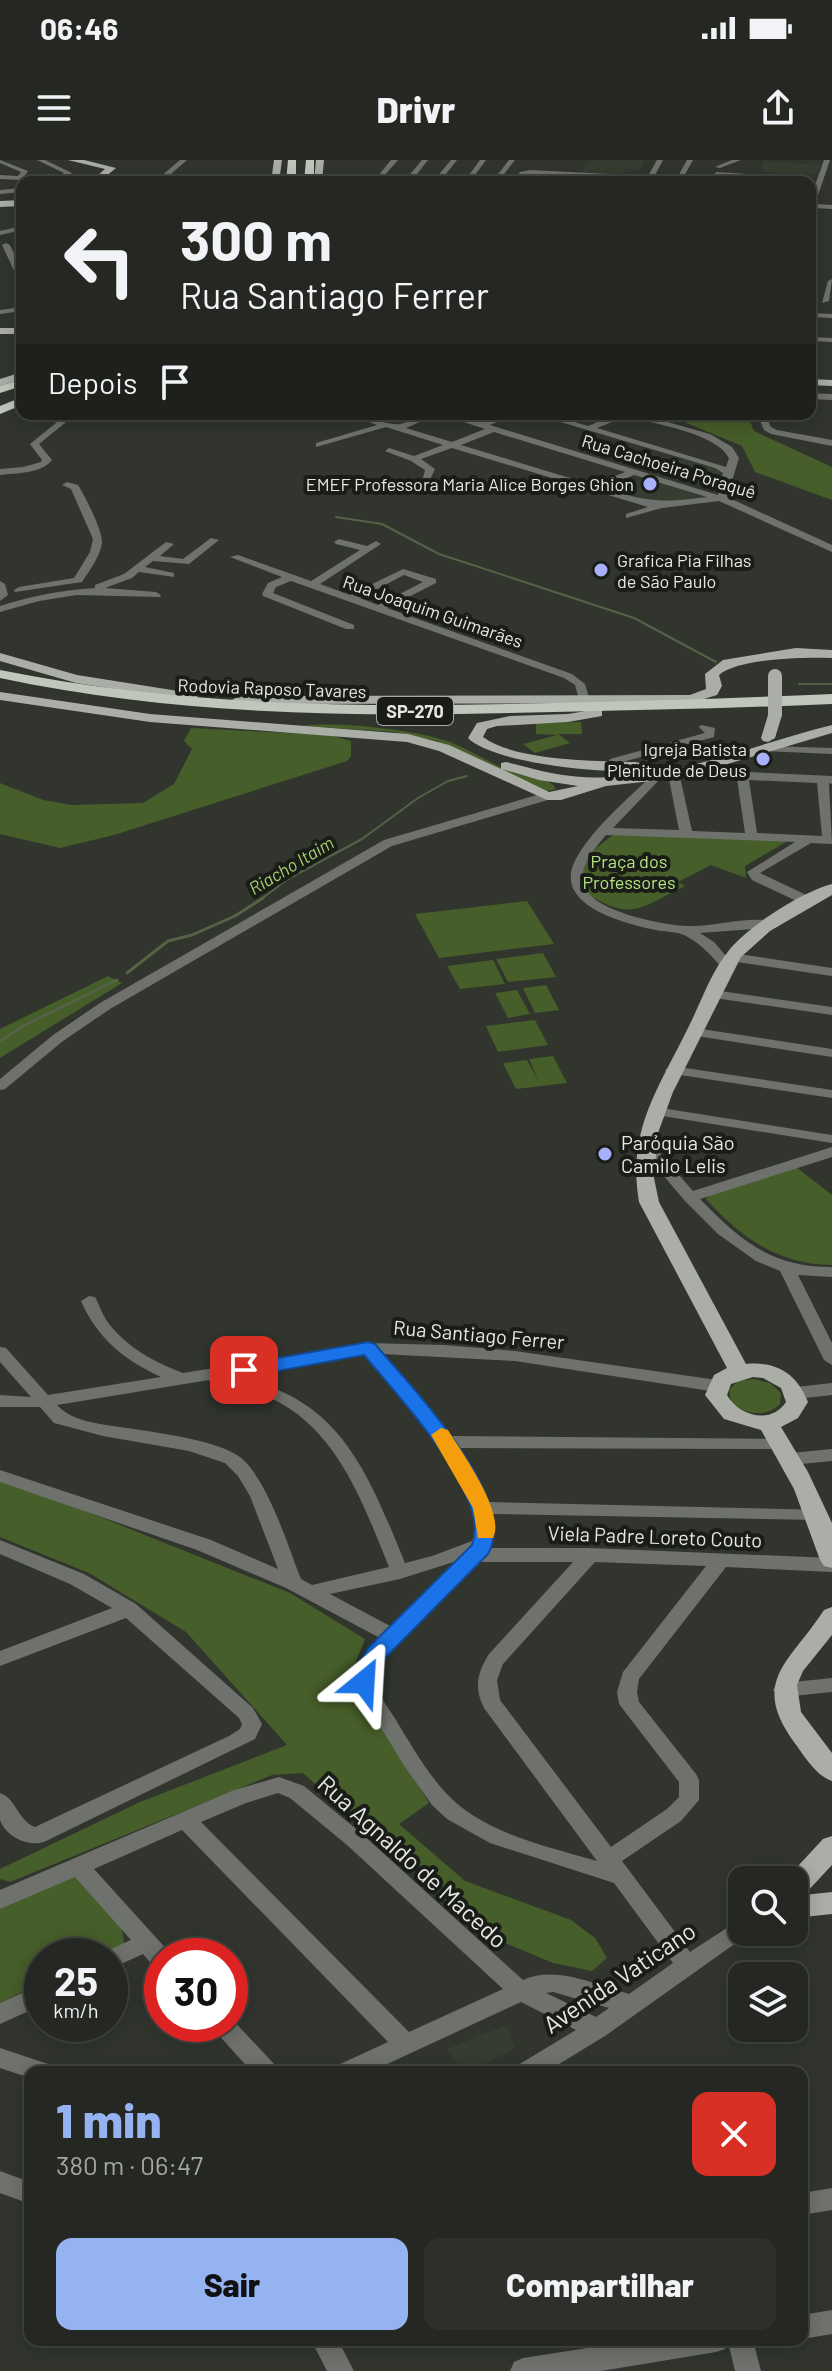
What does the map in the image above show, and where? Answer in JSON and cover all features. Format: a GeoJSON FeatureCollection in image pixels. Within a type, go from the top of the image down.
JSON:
{"type":"FeatureCollection","features":[{"type":"Feature","properties":{"kind":"highway"},"geometry":{"type":"LineString","coordinates":[[0,666],[108,696]]}},
{"type":"Feature","properties":{"kind":"highway","name":"Rodovia Raposo Tavares"},"geometry":{"type":"LineString","coordinates":[[0,674],[108,696],[212,708],[302,712],[832,699]]}},
{"type":"Feature","properties":{"kind":"highway","name":"Rodovia Raposo Tavares"},"geometry":{"type":"LineString","coordinates":[[0,681],[104,701],[211,714],[356,718],[832,706]]}},
{"type":"Feature","properties":{"kind":"highway"},"geometry":{"type":"LineString","coordinates":[[714,703],[832,691]]}},
{"type":"Feature","properties":{"kind":"main road"},"geometry":{"type":"LineString","coordinates":[[72,160],[93,161],[112,168],[105,176]]}},
{"type":"Feature","properties":{"kind":"main road","name":"Rodovia Raposo Tavares"},"geometry":{"type":"LineString","coordinates":[[0,657],[76,679],[144,692],[217,699],[584,701],[705,696],[714,689],[713,672],[729,663],[769,666],[806,655],[832,655]]}},
{"type":"Feature","properties":{"kind":"main road"},"geometry":{"type":"LineString","coordinates":[[769,666],[777,736]]}},
{"type":"Feature","properties":{"kind":"main road"},"geometry":{"type":"LineString","coordinates":[[0,696],[139,717],[408,738],[444,748],[554,796],[611,774]]}},
{"type":"Feature","properties":{"kind":"main road"},"geometry":{"type":"LineString","coordinates":[[597,713],[574,718],[501,721],[482,726],[475,733],[478,743],[485,746],[611,774],[656,777],[702,767],[777,736]]}},
{"type":"Feature","properties":{"kind":"main road"},"geometry":{"type":"LineString","coordinates":[[211,714],[250,720],[419,730],[470,746],[519,771],[556,779],[683,763],[728,754],[777,736],[812,734],[832,729]]}},
{"type":"Feature","properties":{"kind":"main road"},"geometry":{"type":"LineString","coordinates":[[519,771],[521,762],[533,756]]}},
{"type":"Feature","properties":{"kind":"main road"},"geometry":{"type":"LineString","coordinates":[[554,796],[563,786],[556,779]]}},
{"type":"Feature","properties":{"kind":"main road"},"geometry":{"type":"LineString","coordinates":[[739,1371],[649,1202],[643,1181],[645,1145],[672,1070],[695,1032],[730,961],[768,924],[832,889]]}},
{"type":"Feature","properties":{"kind":"main road"},"geometry":{"type":"LineString","coordinates":[[739,1371],[768,1372],[780,1377],[796,1393],[794,1409],[778,1420],[767,1423],[753,1422],[727,1413],[719,1404],[717,1386],[739,1371]]}},
{"type":"Feature","properties":{"kind":"main road"},"geometry":{"type":"LineString","coordinates":[[767,1423],[824,1520],[832,1563]]}},
{"type":"Feature","properties":{"kind":"main road"},"geometry":{"type":"LineString","coordinates":[[832,1616],[821,1636],[790,1670],[783,1690],[788,1710],[803,1736],[832,1771]]}},
{"type":"Feature","properties":{"kind":"main road"},"geometry":{"type":"LineString","coordinates":[[808,1873],[832,1847]]}},
{"type":"Feature","properties":{"kind":"main road"},"geometry":{"type":"LineString","coordinates":[[808,1906],[832,1903]]}},
{"type":"Feature","properties":{"kind":"street"},"geometry":{"type":"LineString","coordinates":[[40,160],[69,173],[65,176]]}},
{"type":"Feature","properties":{"kind":"street"},"geometry":{"type":"LineString","coordinates":[[167,160],[183,161]]}},
{"type":"Feature","properties":{"kind":"street"},"geometry":{"type":"LineString","coordinates":[[381,176],[395,160]]}},
{"type":"Feature","properties":{"kind":"street"},"geometry":{"type":"LineString","coordinates":[[412,176],[425,160]]}},
{"type":"Feature","properties":{"kind":"street"},"geometry":{"type":"LineString","coordinates":[[500,176],[512,160]]}},
{"type":"Feature","properties":{"kind":"street"},"geometry":{"type":"LineString","coordinates":[[535,168],[542,160]]}},
{"type":"Feature","properties":{"kind":"street"},"geometry":{"type":"LineString","coordinates":[[566,170],[571,160]]}},
{"type":"Feature","properties":{"kind":"street"},"geometry":{"type":"LineString","coordinates":[[695,176],[716,171],[738,160]]}},
{"type":"Feature","properties":{"kind":"street"},"geometry":{"type":"LineString","coordinates":[[816,190],[827,160]]}},
{"type":"Feature","properties":{"kind":"street"},"geometry":{"type":"LineString","coordinates":[[0,161],[26,172],[19,176]]}},
{"type":"Feature","properties":{"kind":"street"},"geometry":{"type":"LineString","coordinates":[[165,176],[183,161]]}},
{"type":"Feature","properties":{"kind":"street"},"geometry":{"type":"LineString","coordinates":[[442,161],[453,161]]}},
{"type":"Feature","properties":{"kind":"street"},"geometry":{"type":"LineString","coordinates":[[716,171],[766,176]]}},
{"type":"Feature","properties":{"kind":"street"},"geometry":{"type":"LineString","coordinates":[[520,176],[524,172],[586,176]]}},
{"type":"Feature","properties":{"kind":"street"},"geometry":{"type":"LineString","coordinates":[[821,176],[832,177]]}},
{"type":"Feature","properties":{"kind":"street"},"geometry":{"type":"LineString","coordinates":[[0,177],[16,178]]}},
{"type":"Feature","properties":{"kind":"street"},"geometry":{"type":"LineString","coordinates":[[0,183],[16,178]]}},
{"type":"Feature","properties":{"kind":"street"},"geometry":{"type":"LineString","coordinates":[[2,245],[16,268]]}},
{"type":"Feature","properties":{"kind":"street"},"geometry":{"type":"LineString","coordinates":[[0,258],[11,258]]}},
{"type":"Feature","properties":{"kind":"street"},"geometry":{"type":"LineString","coordinates":[[825,301],[832,281]]}},
{"type":"Feature","properties":{"kind":"street"},"geometry":{"type":"LineString","coordinates":[[0,472],[44,464],[47,460],[34,444],[64,420]]}},
{"type":"Feature","properties":{"kind":"street"},"geometry":{"type":"LineString","coordinates":[[371,420],[593,489],[660,506]]}},
{"type":"Feature","properties":{"kind":"street"},"geometry":{"type":"LineString","coordinates":[[397,428],[418,420]]}},
{"type":"Feature","properties":{"kind":"street","name":"Rua Cachoeira Poraquê"},"geometry":{"type":"LineString","coordinates":[[463,420],[526,436],[612,465]]}},
{"type":"Feature","properties":{"kind":"street"},"geometry":{"type":"LineString","coordinates":[[482,425],[496,420]]}},
{"type":"Feature","properties":{"kind":"street"},"geometry":{"type":"LineString","coordinates":[[546,420],[561,426],[576,425],[588,433],[602,433],[616,442],[628,436],[644,455]]}},
{"type":"Feature","properties":{"kind":"street"},"geometry":{"type":"LineString","coordinates":[[561,426],[570,420]]}},
{"type":"Feature","properties":{"kind":"street"},"geometry":{"type":"LineString","coordinates":[[588,433],[615,420]]}},
{"type":"Feature","properties":{"kind":"street"},"geometry":{"type":"LineString","coordinates":[[629,516],[660,506],[722,498],[734,458],[729,449],[707,436],[648,420]]}},
{"type":"Feature","properties":{"kind":"street"},"geometry":{"type":"LineString","coordinates":[[764,420],[768,427],[832,443]]}},
{"type":"Feature","properties":{"kind":"street"},"geometry":{"type":"LineString","coordinates":[[640,426],[652,421]]}},
{"type":"Feature","properties":{"kind":"street"},"geometry":{"type":"LineString","coordinates":[[319,445],[385,425]]}},
{"type":"Feature","properties":{"kind":"street"},"geometry":{"type":"LineString","coordinates":[[768,427],[832,435]]}},
{"type":"Feature","properties":{"kind":"street"},"geometry":{"type":"LineString","coordinates":[[414,459],[494,429]]}},
{"type":"Feature","properties":{"kind":"street"},"geometry":{"type":"LineString","coordinates":[[667,434],[679,429]]}},
{"type":"Feature","properties":{"kind":"street"},"geometry":{"type":"LineString","coordinates":[[423,436],[437,431]]}},
{"type":"Feature","properties":{"kind":"street"},"geometry":{"type":"LineString","coordinates":[[506,445],[526,436],[548,436]]}},
{"type":"Feature","properties":{"kind":"street"},"geometry":{"type":"LineString","coordinates":[[695,442],[707,436]]}},
{"type":"Feature","properties":{"kind":"street"},"geometry":{"type":"LineString","coordinates":[[510,463],[574,444]]}},
{"type":"Feature","properties":{"kind":"street"},"geometry":{"type":"LineString","coordinates":[[593,489],[657,449],[675,451],[728,472]]}},
{"type":"Feature","properties":{"kind":"street"},"geometry":{"type":"LineString","coordinates":[[702,461],[729,449]]}},
{"type":"Feature","properties":{"kind":"street"},"geometry":{"type":"LineString","coordinates":[[484,454],[495,450]]}},
{"type":"Feature","properties":{"kind":"street"},"geometry":{"type":"LineString","coordinates":[[389,451],[414,459],[430,469],[424,484]]}},
{"type":"Feature","properties":{"kind":"street"},"geometry":{"type":"LineString","coordinates":[[537,472],[602,452]]}},
{"type":"Feature","properties":{"kind":"street"},"geometry":{"type":"LineString","coordinates":[[565,480],[612,465],[632,467]]}},
{"type":"Feature","properties":{"kind":"street","name":"Rua Cachoeira Poraquê"},"geometry":{"type":"LineString","coordinates":[[632,467],[758,511],[832,549]]}},
{"type":"Feature","properties":{"kind":"street"},"geometry":{"type":"LineString","coordinates":[[67,485],[75,487],[98,539],[81,576],[71,583]]}},
{"type":"Feature","properties":{"kind":"street"},"geometry":{"type":"LineString","coordinates":[[145,564],[185,562],[214,540]]}},
{"type":"Feature","properties":{"kind":"street"},"geometry":{"type":"LineString","coordinates":[[311,585],[372,547],[339,542]]}},
{"type":"Feature","properties":{"kind":"street"},"geometry":{"type":"LineString","coordinates":[[19,590],[71,583],[91,590],[145,564],[169,544]]}},
{"type":"Feature","properties":{"kind":"street","name":"Rua Joaquim Guimarães"},"geometry":{"type":"LineString","coordinates":[[235,557],[568,676],[580,684],[584,701]]}},
{"type":"Feature","properties":{"kind":"street"},"geometry":{"type":"LineString","coordinates":[[145,564],[174,573]]}},
{"type":"Feature","properties":{"kind":"street"},"geometry":{"type":"LineString","coordinates":[[350,599],[403,572],[432,581],[377,609]]}},
{"type":"Feature","properties":{"kind":"street"},"geometry":{"type":"LineString","coordinates":[[289,578],[272,585],[267,594],[350,627]]}},
{"type":"Feature","properties":{"kind":"street"},"geometry":{"type":"LineString","coordinates":[[0,584],[3,595],[0,598]]}},
{"type":"Feature","properties":{"kind":"street"},"geometry":{"type":"LineString","coordinates":[[0,609],[35,598],[91,590],[156,595]]}},
{"type":"Feature","properties":{"kind":"street"},"geometry":{"type":"LineString","coordinates":[[611,774],[614,761],[710,735],[711,730],[705,727]]}},
{"type":"Feature","properties":{"kind":"street"},"geometry":{"type":"LineString","coordinates":[[777,736],[832,751]]}},
{"type":"Feature","properties":{"kind":"street"},"geometry":{"type":"LineString","coordinates":[[702,767],[721,777]]}},
{"type":"Feature","properties":{"kind":"street"},"geometry":{"type":"LineString","coordinates":[[606,831],[831,840],[828,780],[677,774],[686,833]]}},
{"type":"Feature","properties":{"kind":"street"},"geometry":{"type":"LineString","coordinates":[[656,777],[606,831],[578,867],[574,880],[576,890],[594,906],[686,930],[768,924]]}},
{"type":"Feature","properties":{"kind":"street"},"geometry":{"type":"LineString","coordinates":[[743,777],[751,835]]}},
{"type":"Feature","properties":{"kind":"street"},"geometry":{"type":"LineString","coordinates":[[0,1086],[58,1038],[88,1018],[169,974],[201,952],[388,843],[554,796]]}},
{"type":"Feature","properties":{"kind":"street"},"geometry":{"type":"LineString","coordinates":[[809,839],[753,872],[756,877],[810,902]]}},
{"type":"Feature","properties":{"kind":"street"},"geometry":{"type":"LineString","coordinates":[[686,930],[730,961],[832,972]]}},
{"type":"Feature","properties":{"kind":"street"},"geometry":{"type":"LineString","coordinates":[[713,994],[832,1011]]}},
{"type":"Feature","properties":{"kind":"street"},"geometry":{"type":"LineString","coordinates":[[695,1032],[832,1053]]}},
{"type":"Feature","properties":{"kind":"street"},"geometry":{"type":"LineString","coordinates":[[672,1070],[832,1094]]}},
{"type":"Feature","properties":{"kind":"street"},"geometry":{"type":"LineString","coordinates":[[655,1111],[832,1139]]}},
{"type":"Feature","properties":{"kind":"street"},"geometry":{"type":"LineString","coordinates":[[645,1145],[690,1197],[739,1242],[786,1268],[832,1272]]}},
{"type":"Feature","properties":{"kind":"street"},"geometry":{"type":"LineString","coordinates":[[690,1197],[832,1152]]}},
{"type":"Feature","properties":{"kind":"street"},"geometry":{"type":"LineString","coordinates":[[786,1268],[824,1329],[832,1360]]}},
{"type":"Feature","properties":{"kind":"street"},"geometry":{"type":"LineString","coordinates":[[89,1301],[96,1321],[120,1346],[185,1380],[229,1381],[257,1387],[282,1396],[306,1410],[349,1459],[370,1499],[400,1572]]}},
{"type":"Feature","properties":{"kind":"street"},"geometry":{"type":"LineString","coordinates":[[368,1348],[446,1442],[483,1508],[486,1536],[480,1549],[371,1662],[364,1682],[370,1697],[440,1801],[463,1820],[491,1834],[613,1868]]}},
{"type":"Feature","properties":{"kind":"street","name":"Rua Santiago Ferrer"},"geometry":{"type":"LineString","coordinates":[[0,1401],[45,1401],[368,1348],[499,1354],[717,1386]]}},
{"type":"Feature","properties":{"kind":"street"},"geometry":{"type":"LineString","coordinates":[[0,1352],[60,1419],[191,1445],[231,1459],[244,1472],[259,1496],[293,1583]]}},
{"type":"Feature","properties":{"kind":"street"},"geometry":{"type":"LineString","coordinates":[[796,1393],[832,1389]]}},
{"type":"Feature","properties":{"kind":"street"},"geometry":{"type":"LineString","coordinates":[[446,1442],[786,1451],[832,1455]]}},
{"type":"Feature","properties":{"kind":"street"},"geometry":{"type":"LineString","coordinates":[[0,1476],[204,1545],[293,1583],[393,1636]]}},
{"type":"Feature","properties":{"kind":"street"},"geometry":{"type":"LineString","coordinates":[[483,1508],[824,1520]]}},
{"type":"Feature","properties":{"kind":"street"},"geometry":{"type":"LineString","coordinates":[[0,1547],[77,1579],[129,1609],[246,1713],[252,1724],[248,1734],[37,1836],[26,1836],[19,1831],[0,1801]]}},
{"type":"Feature","properties":{"kind":"street"},"geometry":{"type":"LineString","coordinates":[[311,1592],[400,1572],[480,1549]]}},
{"type":"Feature","properties":{"kind":"street","name":"Viela Padre Loreto Couto"},"geometry":{"type":"LineString","coordinates":[[480,1549],[832,1563]]}},
{"type":"Feature","properties":{"kind":"street"},"geometry":{"type":"LineString","coordinates":[[590,1555],[496,1659],[488,1671],[485,1686],[491,1703],[688,1966]]}},
{"type":"Feature","properties":{"kind":"street"},"geometry":{"type":"LineString","coordinates":[[613,1868],[689,1800],[689,1780],[629,1704],[627,1692],[630,1677],[721,1560]]}},
{"type":"Feature","properties":{"kind":"street"},"geometry":{"type":"LineString","coordinates":[[0,1659],[129,1609]]}},
{"type":"Feature","properties":{"kind":"street"},"geometry":{"type":"LineString","coordinates":[[783,1690],[832,1685]]}},
{"type":"Feature","properties":{"kind":"street","name":"Rua Agnaldo de Macedo"},"geometry":{"type":"LineString","coordinates":[[0,1900],[266,1786],[279,1785],[297,1792],[337,1824],[520,1991],[597,2029]]}},
{"type":"Feature","properties":{"kind":"street"},"geometry":{"type":"LineString","coordinates":[[186,1821],[405,2044]]}},
{"type":"Feature","properties":{"kind":"street"},"geometry":{"type":"LineString","coordinates":[[80,1868],[144,1941]]}},
{"type":"Feature","properties":{"kind":"street","name":"Avenida Vaticano"},"geometry":{"type":"LineString","coordinates":[[536,2066],[597,2029],[728,1937]]}},
{"type":"Feature","properties":{"kind":"street"},"geometry":{"type":"LineString","coordinates":[[359,2066],[537,1984],[553,1983],[629,2004]]}},
{"type":"Feature","properties":{"kind":"street"},"geometry":{"type":"LineString","coordinates":[[0,2014],[24,2003]]}},
{"type":"Feature","properties":{"kind":"street"},"geometry":{"type":"LineString","coordinates":[[240,2042],[262,2066]]}},
{"type":"Feature","properties":{"kind":"street"},"geometry":{"type":"LineString","coordinates":[[0,2058],[25,2066]]}},
{"type":"Feature","properties":{"kind":"street"},"geometry":{"type":"LineString","coordinates":[[0,2182],[24,2191]]}},
{"type":"Feature","properties":{"kind":"street"},"geometry":{"type":"LineString","coordinates":[[808,2203],[832,2199]]}},
{"type":"Feature","properties":{"kind":"street"},"geometry":{"type":"LineString","coordinates":[[808,2326],[832,2322]]}},
{"type":"Feature","properties":{"kind":"street"},"geometry":{"type":"LineString","coordinates":[[327,2346],[341,2371]]}},
{"type":"Feature","properties":{"kind":"street"},"geometry":{"type":"LineString","coordinates":[[523,2371],[679,2346]]}},
{"type":"Feature","properties":{"kind":"street"},"geometry":{"type":"LineString","coordinates":[[742,2346],[748,2371]]}},
{"type":"Feature","properties":{"kind":"shaded area"},"geometry":{"type":"Polygon","coordinates":[[[589,160],[645,160],[640,170],[626,169],[621,175],[581,173],[589,160]]]}},
{"type":"Feature","properties":{"kind":"shaded area"},"geometry":{"type":"Polygon","coordinates":[[[764,161],[822,165],[814,175],[761,172],[764,161]]]}},
{"type":"Feature","properties":{"kind":"shaded area"},"geometry":{"type":"Polygon","coordinates":[[[684,459],[722,471],[724,474],[716,489],[649,474],[684,459]]]}},
{"type":"Feature","properties":{"kind":"shaded area","name":"EMEF Professora Maria Alice Borges Ghion"},"geometry":{"type":"Polygon","coordinates":[[[646,477],[704,495],[705,498],[666,503],[611,492],[646,477]]]}},
{"type":"Feature","properties":{"kind":"shaded area"},"geometry":{"type":"Polygon","coordinates":[[[506,2025],[515,2048],[481,2066],[460,2066],[447,2049],[506,2025]]]}},
{"type":"Feature","properties":{"kind":"green space"},"geometry":{"type":"Polygon","coordinates":[[[679,420],[749,420],[754,431],[832,467],[832,500],[755,472],[742,446],[679,420]]]}},
{"type":"Feature","properties":{"kind":"green space"},"geometry":{"type":"Polygon","coordinates":[[[581,722],[582,734],[558,734],[570,743],[535,753],[523,744],[557,735],[536,734],[536,723],[581,722]]]}},
{"type":"Feature","properties":{"kind":"green space"},"geometry":{"type":"Polygon","coordinates":[[[302,726],[355,726],[435,738],[459,746],[509,771],[549,782],[556,789],[544,792],[437,741],[394,732],[302,726]]]}},
{"type":"Feature","properties":{"kind":"green space"},"geometry":{"type":"Polygon","coordinates":[[[191,728],[330,735],[351,741],[351,756],[347,761],[114,835],[60,848],[0,834],[0,783],[43,800],[72,805],[143,803],[174,784],[192,749],[184,741],[191,728]]]}},
{"type":"Feature","properties":{"kind":"green space","name":"Praça dos Professores"},"geometry":{"type":"Polygon","coordinates":[[[617,832],[786,842],[745,866],[746,878],[711,865],[678,882],[685,886],[656,901],[635,909],[625,909],[613,907],[584,892],[578,871],[592,851],[617,832]]]}},
{"type":"Feature","properties":{"kind":"green space"},"geometry":{"type":"Polygon","coordinates":[[[527,901],[554,944],[439,958],[415,914],[527,901]]]}},
{"type":"Feature","properties":{"kind":"green space"},"geometry":{"type":"Polygon","coordinates":[[[543,953],[556,977],[508,982],[496,959],[543,953]]]}},
{"type":"Feature","properties":{"kind":"green space"},"geometry":{"type":"Polygon","coordinates":[[[493,960],[505,984],[460,989],[447,966],[493,960]]]}},
{"type":"Feature","properties":{"kind":"green space"},"geometry":{"type":"Polygon","coordinates":[[[108,976],[122,983],[0,1058],[0,1029],[108,976]]]}},
{"type":"Feature","properties":{"kind":"green space"},"geometry":{"type":"Polygon","coordinates":[[[546,985],[559,1010],[535,1013],[523,988],[546,985]]]}},
{"type":"Feature","properties":{"kind":"green space"},"geometry":{"type":"Polygon","coordinates":[[[517,990],[530,1014],[508,1018],[495,993],[517,990]]]}},
{"type":"Feature","properties":{"kind":"green space"},"geometry":{"type":"Polygon","coordinates":[[[535,1020],[548,1045],[498,1052],[486,1026],[535,1020]]]}},
{"type":"Feature","properties":{"kind":"green space"},"geometry":{"type":"Polygon","coordinates":[[[553,1056],[567,1083],[516,1089],[503,1063],[527,1060],[539,1082],[529,1059],[553,1056]]]}},
{"type":"Feature","properties":{"kind":"green space"},"geometry":{"type":"Polygon","coordinates":[[[796,1167],[832,1195],[832,1265],[795,1260],[762,1246],[747,1237],[706,1199],[710,1193],[796,1167]]]}},
{"type":"Feature","properties":{"kind":"green space"},"geometry":{"type":"Polygon","coordinates":[[[754,1379],[770,1383],[781,1393],[780,1404],[756,1413],[743,1410],[731,1402],[729,1390],[738,1381],[754,1379]]]}},
{"type":"Feature","properties":{"kind":"green space"},"geometry":{"type":"Polygon","coordinates":[[[0,1477],[290,1593],[365,1639],[350,1677],[429,1803],[399,1824],[465,1881],[571,1920],[595,1938],[607,1958],[592,1971],[553,1963],[481,1933],[303,1773],[272,1775],[10,1882],[0,1879],[0,1869],[140,1802],[287,1745],[186,1632],[89,1573],[0,1537],[0,1477]]]}},
{"type":"Feature","properties":{"kind":"green space"},"geometry":{"type":"Polygon","coordinates":[[[78,1872],[122,1930],[123,1938],[24,1938],[24,1991],[0,2003],[0,1903],[78,1872]]]}},
{"type":"Feature","properties":{"kind":"waterway"},"geometry":{"type":"LineString","coordinates":[[336,517],[382,524],[439,554],[634,618],[716,662]]}},
{"type":"Feature","properties":{"kind":"waterway"},"geometry":{"type":"LineString","coordinates":[[799,684],[832,684]]}},
{"type":"Feature","properties":{"kind":"waterway","name":"Riacho Itaim"},"geometry":{"type":"LineString","coordinates":[[261,900],[288,879],[362,839],[418,798],[448,781],[467,776]]}},
{"type":"Feature","properties":{"kind":"waterway","name":"Riacho Itaim"},"geometry":{"type":"LineString","coordinates":[[127,973],[168,941],[192,935],[235,916],[261,900]]}},
{"type":"Feature","properties":{"kind":"waterway","name":"Riacho Itaim"},"geometry":{"type":"LineString","coordinates":[[0,1041],[23,1026],[117,980]]}},
{"type":"Feature","properties":{"kind":"slow traffic"},"geometry":{"type":"LineString","coordinates":[[441,1435],[483,1508],[485,1532]]}},
{"type":"Feature","properties":{"kind":"place","name":"EMEF Professora Maria Alice Borges Ghion"},"geometry":{"type":"Point","coordinates":[650,484]}},
{"type":"Feature","properties":{"kind":"place","name":"Grafica Pia Filhas de São Paulo"},"geometry":{"type":"Point","coordinates":[601,570]}},
{"type":"Feature","properties":{"kind":"place","name":"Igreja Batista Plenitude de Deus"},"geometry":{"type":"Point","coordinates":[763,759]}},
{"type":"Feature","properties":{"kind":"place","name":"Paróquia São Camilo Lelis"},"geometry":{"type":"Point","coordinates":[605,1154]}},
{"type":"Feature","properties":{"kind":"route"},"geometry":{"type":"LineString","coordinates":[[244,1370],[368,1348],[446,1442],[483,1508],[486,1536],[481,1548],[376,1654],[366,1670],[364,1682]]}}]}
